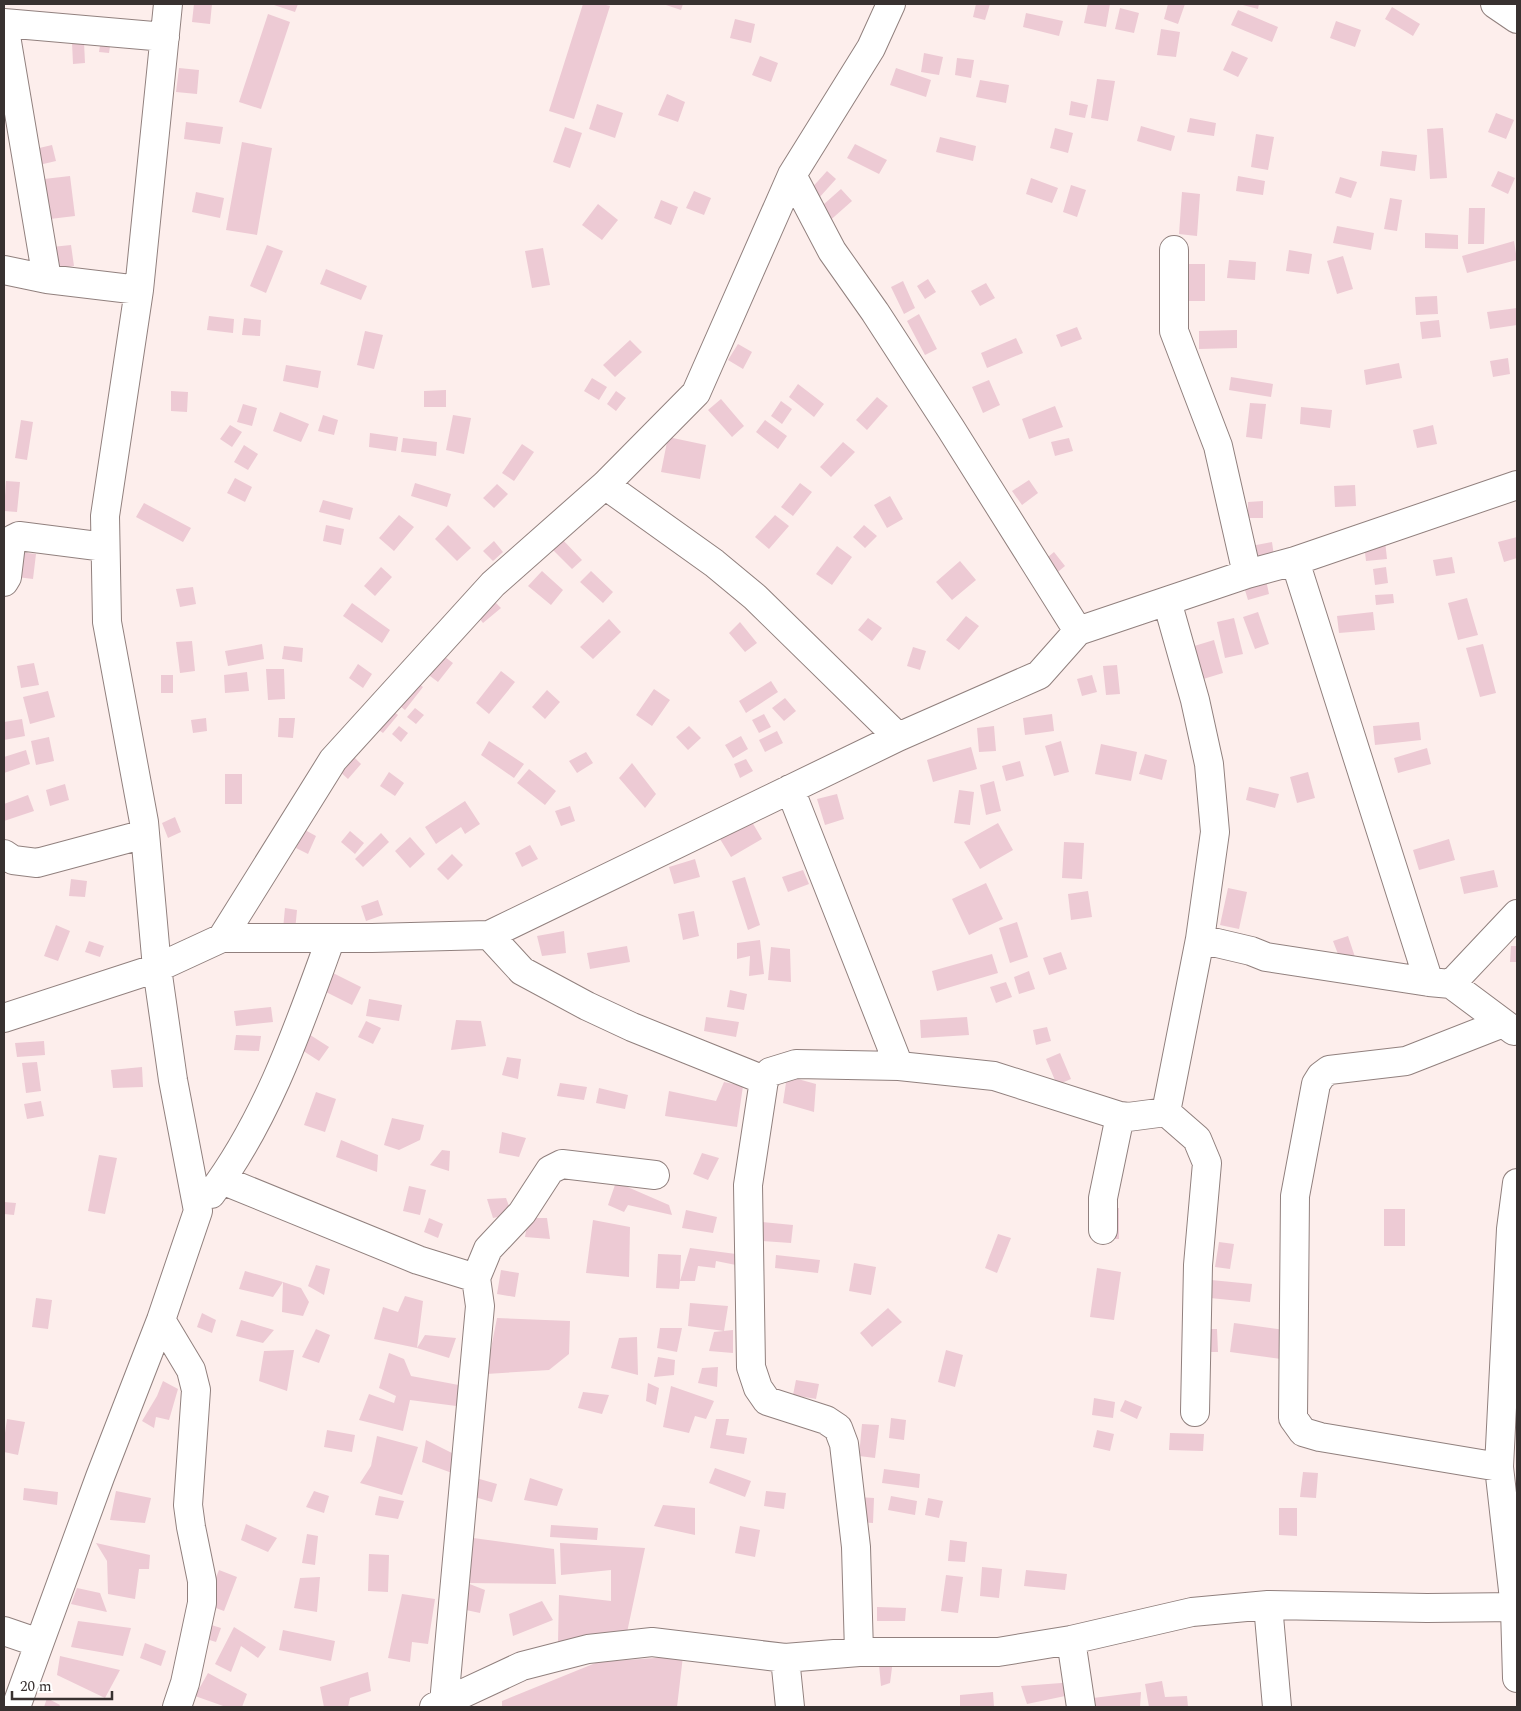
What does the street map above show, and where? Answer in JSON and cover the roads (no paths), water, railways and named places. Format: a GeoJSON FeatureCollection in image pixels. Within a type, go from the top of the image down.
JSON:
{"type":"FeatureCollection","features":[{"type":"Feature","properties":{"kind":"street"},"geometry":{"type":"LineString","coordinates":[[168,4],[139,290],[105,516],[107,622],[144,822],[157,968],[173,1080],[198,1211]]}},
{"type":"Feature","properties":{"kind":"street"},"geometry":{"type":"LineString","coordinates":[[222,938],[333,760],[493,584],[605,485],[696,393],[792,175],[871,48],[891,4]]}},
{"type":"Feature","properties":{"kind":"street"},"geometry":{"type":"LineString","coordinates":[[1495,4],[1517,19]]}},
{"type":"Feature","properties":{"kind":"street"},"geometry":{"type":"LineString","coordinates":[[47,279],[4,24],[165,37]]}},
{"type":"Feature","properties":{"kind":"street"},"geometry":{"type":"LineString","coordinates":[[792,175],[832,251],[875,312],[951,429],[1078,631]]}},
{"type":"Feature","properties":{"kind":"street"},"geometry":{"type":"LineString","coordinates":[[1174,250],[1174,331],[1218,446],[1247,574]]}},
{"type":"Feature","properties":{"kind":"street"},"geometry":{"type":"LineString","coordinates":[[4,270],[47,279],[139,290]]}},
{"type":"Feature","properties":{"kind":"street"},"geometry":{"type":"LineString","coordinates":[[605,485],[714,563],[755,597],[898,737]]}},
{"type":"Feature","properties":{"kind":"street"},"geometry":{"type":"LineString","coordinates":[[4,1018],[157,968],[222,938],[490,935],[898,737],[1039,675],[1078,631],[1247,574],[1296,561],[1517,485]]}},
{"type":"Feature","properties":{"kind":"street"},"geometry":{"type":"LineString","coordinates":[[4,582],[7,577],[11,544],[13,539],[19,536],[106,547]]}},
{"type":"Feature","properties":{"kind":"street"},"geometry":{"type":"LineString","coordinates":[[1296,561],[1440,983]]}},
{"type":"Feature","properties":{"kind":"street"},"geometry":{"type":"LineString","coordinates":[[1166,1112],[1200,939],[1215,832],[1209,764],[1195,700],[1167,602]]}},
{"type":"Feature","properties":{"kind":"street"},"geometry":{"type":"LineString","coordinates":[[790,789],[899,1066]]}},
{"type":"Feature","properties":{"kind":"street"},"geometry":{"type":"LineString","coordinates":[[4,854],[13,860],[37,863],[145,834]]}},
{"type":"Feature","properties":{"kind":"street"},"geometry":{"type":"LineString","coordinates":[[1440,983],[1517,914]]}},
{"type":"Feature","properties":{"kind":"street"},"geometry":{"type":"LineString","coordinates":[[490,935],[522,971],[586,1006],[632,1027],[764,1080]]}},
{"type":"Feature","properties":{"kind":"street"},"geometry":{"type":"LineString","coordinates":[[16,1707],[100,1477],[161,1320],[198,1211],[222,1180],[263,1110],[303,1015],[331,938]]}},
{"type":"Feature","properties":{"kind":"street"},"geometry":{"type":"LineString","coordinates":[[1200,939],[1251,951],[1266,957],[1440,983],[1510,1028]]}},
{"type":"Feature","properties":{"kind":"street"},"geometry":{"type":"LineString","coordinates":[[1499,1467],[1320,1437],[1303,1432],[1293,1418],[1295,1196],[1316,1084],[1321,1076],[1329,1070],[1406,1061],[1510,1028]]}},
{"type":"Feature","properties":{"kind":"street"},"geometry":{"type":"LineString","coordinates":[[859,1652],[856,1547],[844,1444],[838,1428],[826,1420],[767,1401],[758,1388],[751,1367],[748,1185],[764,1080],[770,1072],[796,1064],[899,1066],[994,1076],[1120,1116],[1128,1117],[1166,1112],[1197,1139],[1207,1163],[1198,1265],[1195,1412]]}},
{"type":"Feature","properties":{"kind":"street"},"geometry":{"type":"LineString","coordinates":[[1103,1230],[1103,1198],[1120,1116]]}},
{"type":"Feature","properties":{"kind":"street"},"geometry":{"type":"LineString","coordinates":[[439,1705],[480,1306],[476,1278],[488,1249],[522,1212],[550,1170],[562,1164],[655,1175]]}},
{"type":"Feature","properties":{"kind":"street"},"geometry":{"type":"LineString","coordinates":[[222,1180],[418,1260],[476,1278]]}},
{"type":"Feature","properties":{"kind":"street"},"geometry":{"type":"LineString","coordinates":[[1517,1183],[1511,1229],[1499,1467],[1516,1607],[1517,1678]]}},
{"type":"Feature","properties":{"kind":"street"},"geometry":{"type":"LineString","coordinates":[[161,1320],[191,1370],[196,1390],[188,1505],[202,1582],[202,1603],[185,1683],[177,1707]]}},
{"type":"Feature","properties":{"kind":"street"},"geometry":{"type":"LineString","coordinates":[[439,1705],[522,1666],[588,1649],[652,1642],[785,1658],[859,1652],[998,1652],[1071,1640],[1192,1612],[1268,1605],[1427,1608],[1516,1607]]}},
{"type":"Feature","properties":{"kind":"street"},"geometry":{"type":"LineString","coordinates":[[1268,1605],[1277,1707]]}},
{"type":"Feature","properties":{"kind":"street"},"geometry":{"type":"LineString","coordinates":[[4,1631],[39,1643]]}},
{"type":"Feature","properties":{"kind":"street"},"geometry":{"type":"LineString","coordinates":[[1071,1640],[1081,1707]]}},
{"type":"Feature","properties":{"kind":"street"},"geometry":{"type":"LineString","coordinates":[[785,1658],[790,1707]]}}]}
